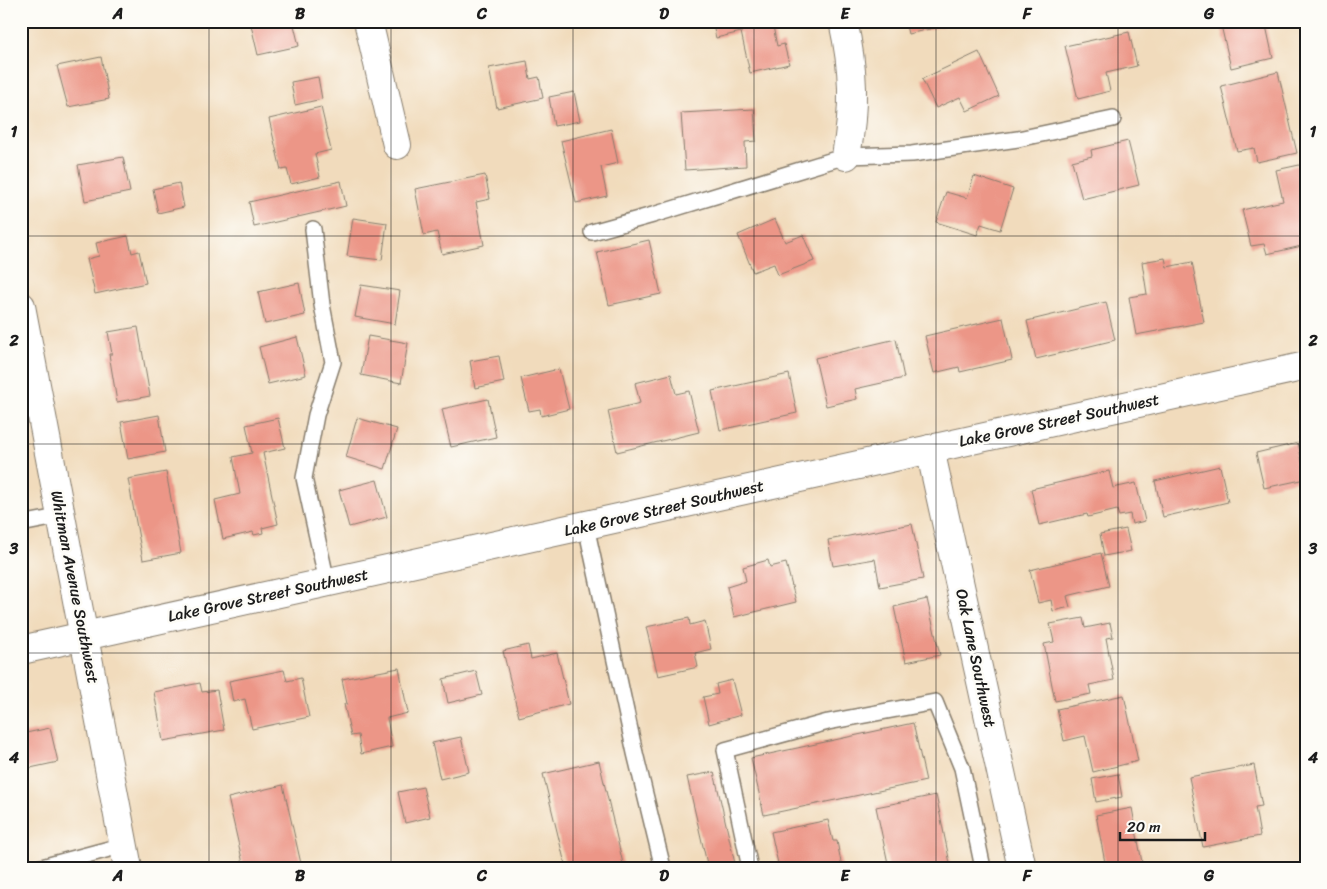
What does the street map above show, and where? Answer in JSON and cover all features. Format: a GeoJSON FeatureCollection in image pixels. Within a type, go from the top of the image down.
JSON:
{"type":"FeatureCollection","features":[{"type":"Feature","properties":{"kind":"street"},"geometry":{"type":"LineString","coordinates":[[368,21],[397,145]]}},
{"type":"Feature","properties":{"kind":"street"},"geometry":{"type":"LineString","coordinates":[[843,21],[853,81],[851,127],[846,156]]}},
{"type":"Feature","properties":{"kind":"street","name":"Whitman Avenue Southwest"},"geometry":{"type":"LineString","coordinates":[[21,306],[31,411],[62,516],[126,856]]}},
{"type":"Feature","properties":{"kind":"street","name":"Lake Grove Street Southwest"},"geometry":{"type":"LineString","coordinates":[[21,650],[1306,366]]}},
{"type":"Feature","properties":{"kind":"street","name":"Oak Lane Southwest"},"geometry":{"type":"LineString","coordinates":[[930,449],[1022,868]]}},
{"type":"Feature","properties":{"kind":"lane"},"geometry":{"type":"LineString","coordinates":[[592,232],[846,156],[912,154],[1018,139],[1113,119]]}},
{"type":"Feature","properties":{"kind":"lane"},"geometry":{"type":"LineString","coordinates":[[313,230],[322,304],[333,362],[316,415],[304,478],[327,582]]}},
{"type":"Feature","properties":{"kind":"lane"},"geometry":{"type":"LineString","coordinates":[[21,524],[62,516]]}},
{"type":"Feature","properties":{"kind":"lane"},"geometry":{"type":"LineString","coordinates":[[586,526],[635,753],[663,868]]}},
{"type":"Feature","properties":{"kind":"lane"},"geometry":{"type":"LineString","coordinates":[[750,868],[725,750],[828,722],[935,702],[962,768],[983,868]]}},
{"type":"Feature","properties":{"kind":"lane"},"geometry":{"type":"LineString","coordinates":[[38,868],[126,856]]}},
{"type":"Feature","properties":{"kind":"building"},"geometry":{"type":"Polygon","coordinates":[[[250,21],[293,21],[299,46],[258,55],[250,21]]]}},
{"type":"Feature","properties":{"kind":"building"},"geometry":{"type":"Polygon","coordinates":[[[712,21],[768,21],[770,27],[773,26],[777,46],[784,44],[789,64],[750,73],[741,32],[716,38],[712,21]]]}},
{"type":"Feature","properties":{"kind":"building"},"geometry":{"type":"Polygon","coordinates":[[[905,21],[942,21],[943,26],[908,34],[905,21]]]}},
{"type":"Feature","properties":{"kind":"building"},"geometry":{"type":"Polygon","coordinates":[[[1220,21],[1265,21],[1273,58],[1231,68],[1220,21]]]}},
{"type":"Feature","properties":{"kind":"building"},"geometry":{"type":"Polygon","coordinates":[[[1129,32],[1137,66],[1106,73],[1110,91],[1078,99],[1065,46],[1129,32]]]}},
{"type":"Feature","properties":{"kind":"building"},"geometry":{"type":"Polygon","coordinates":[[[979,52],[999,96],[967,111],[960,97],[936,108],[922,79],[979,52]]]}},
{"type":"Feature","properties":{"kind":"building"},"geometry":{"type":"Polygon","coordinates":[[[101,57],[109,99],[68,107],[57,66],[101,57]]]}},
{"type":"Feature","properties":{"kind":"building"},"geometry":{"type":"Polygon","coordinates":[[[527,61],[530,79],[539,77],[543,98],[497,108],[489,68],[527,61]]]}},
{"type":"Feature","properties":{"kind":"building"},"geometry":{"type":"Polygon","coordinates":[[[1278,72],[1297,153],[1257,162],[1254,148],[1237,151],[1221,86],[1278,72]]]}},
{"type":"Feature","properties":{"kind":"building"},"geometry":{"type":"Polygon","coordinates":[[[318,77],[322,99],[295,105],[291,82],[318,77]]]}},
{"type":"Feature","properties":{"kind":"building"},"geometry":{"type":"Polygon","coordinates":[[[574,92],[580,121],[554,126],[549,97],[574,92]]]}},
{"type":"Feature","properties":{"kind":"building"},"geometry":{"type":"Polygon","coordinates":[[[321,107],[331,150],[315,154],[320,177],[291,184],[287,169],[281,170],[269,119],[321,107]]]}},
{"type":"Feature","properties":{"kind":"building"},"geometry":{"type":"Polygon","coordinates":[[[754,109],[756,141],[745,142],[746,166],[685,170],[681,113],[754,109]]]}},
{"type":"Feature","properties":{"kind":"building"},"geometry":{"type":"Polygon","coordinates":[[[611,129],[618,163],[601,167],[607,196],[576,203],[561,141],[611,129]]]}},
{"type":"Feature","properties":{"kind":"building"},"geometry":{"type":"Polygon","coordinates":[[[1128,141],[1139,185],[1082,199],[1072,161],[1092,156],[1091,150],[1128,141]]]}},
{"type":"Feature","properties":{"kind":"building"},"geometry":{"type":"Polygon","coordinates":[[[123,157],[130,192],[85,201],[78,165],[123,157]]]}},
{"type":"Feature","properties":{"kind":"building"},"geometry":{"type":"Polygon","coordinates":[[[1304,164],[1306,169],[1306,245],[1267,254],[1264,244],[1251,246],[1242,210],[1283,201],[1276,170],[1304,164]]]}},
{"type":"Feature","properties":{"kind":"building"},"geometry":{"type":"Polygon","coordinates":[[[485,175],[490,199],[476,202],[484,245],[442,254],[437,232],[424,235],[415,189],[485,175]]]}},
{"type":"Feature","properties":{"kind":"building"},"geometry":{"type":"Polygon","coordinates":[[[974,176],[1013,189],[1000,230],[981,224],[977,235],[936,222],[946,192],[967,198],[974,176]]]}},
{"type":"Feature","properties":{"kind":"building"},"geometry":{"type":"Polygon","coordinates":[[[341,181],[346,206],[254,227],[249,202],[341,181]]]}},
{"type":"Feature","properties":{"kind":"building"},"geometry":{"type":"Polygon","coordinates":[[[179,183],[184,207],[158,213],[153,189],[179,183]]]}},
{"type":"Feature","properties":{"kind":"building"},"geometry":{"type":"Polygon","coordinates":[[[353,218],[387,223],[382,260],[347,256],[353,218]]]}},
{"type":"Feature","properties":{"kind":"building"},"geometry":{"type":"Polygon","coordinates":[[[775,219],[785,242],[803,235],[814,261],[778,275],[774,264],[753,272],[738,235],[775,219]]]}},
{"type":"Feature","properties":{"kind":"building"},"geometry":{"type":"Polygon","coordinates":[[[128,236],[132,253],[139,251],[146,283],[95,294],[87,259],[99,256],[96,243],[128,236]]]}},
{"type":"Feature","properties":{"kind":"building"},"geometry":{"type":"Polygon","coordinates":[[[649,240],[661,294],[609,305],[597,252],[649,240]]]}},
{"type":"Feature","properties":{"kind":"building"},"geometry":{"type":"Polygon","coordinates":[[[1165,258],[1167,267],[1192,262],[1204,322],[1136,335],[1129,297],[1147,294],[1142,262],[1165,258]]]}},
{"type":"Feature","properties":{"kind":"building"},"geometry":{"type":"Polygon","coordinates":[[[299,283],[305,315],[265,324],[258,292],[299,283]]]}},
{"type":"Feature","properties":{"kind":"building"},"geometry":{"type":"Polygon","coordinates":[[[361,285],[400,291],[395,324],[355,317],[361,285]]]}},
{"type":"Feature","properties":{"kind":"building"},"geometry":{"type":"Polygon","coordinates":[[[1106,302],[1115,340],[1036,359],[1027,321],[1106,302]]]}},
{"type":"Feature","properties":{"kind":"building"},"geometry":{"type":"Polygon","coordinates":[[[1003,318],[1012,360],[960,372],[959,367],[934,373],[925,336],[1003,318]]]}},
{"type":"Feature","properties":{"kind":"building"},"geometry":{"type":"Polygon","coordinates":[[[138,327],[150,396],[117,402],[109,354],[112,354],[108,332],[138,327]]]}},
{"type":"Feature","properties":{"kind":"building"},"geometry":{"type":"Polygon","coordinates":[[[368,336],[408,343],[401,383],[361,375],[368,336]]]}},
{"type":"Feature","properties":{"kind":"building"},"geometry":{"type":"Polygon","coordinates":[[[297,337],[306,375],[268,384],[259,347],[297,337]]]}},
{"type":"Feature","properties":{"kind":"building"},"geometry":{"type":"Polygon","coordinates":[[[896,339],[904,378],[855,389],[857,399],[826,406],[815,358],[896,339]]]}},
{"type":"Feature","properties":{"kind":"building"},"geometry":{"type":"Polygon","coordinates":[[[499,356],[504,382],[475,388],[470,361],[499,356]]]}},
{"type":"Feature","properties":{"kind":"building"},"geometry":{"type":"Polygon","coordinates":[[[559,369],[569,409],[541,416],[540,409],[529,411],[521,378],[559,369]]]}},
{"type":"Feature","properties":{"kind":"building"},"geometry":{"type":"Polygon","coordinates":[[[671,374],[676,394],[689,391],[699,432],[617,452],[608,411],[640,403],[635,383],[671,374]]]}},
{"type":"Feature","properties":{"kind":"building"},"geometry":{"type":"Polygon","coordinates":[[[789,374],[797,413],[720,430],[712,391],[789,374]]]}},
{"type":"Feature","properties":{"kind":"building"},"geometry":{"type":"Polygon","coordinates":[[[488,399],[496,437],[451,447],[442,409],[488,399]]]}},
{"type":"Feature","properties":{"kind":"building"},"geometry":{"type":"Polygon","coordinates":[[[159,415],[165,452],[128,459],[121,422],[159,415]]]}},
{"type":"Feature","properties":{"kind":"building"},"geometry":{"type":"Polygon","coordinates":[[[278,418],[285,448],[263,453],[278,524],[262,528],[263,533],[254,535],[253,532],[223,539],[215,500],[240,494],[233,457],[252,453],[246,425],[278,418]]]}},
{"type":"Feature","properties":{"kind":"building"},"geometry":{"type":"Polygon","coordinates":[[[357,418],[397,429],[385,469],[346,457],[357,418]]]}},
{"type":"Feature","properties":{"kind":"building"},"geometry":{"type":"Polygon","coordinates":[[[1306,436],[1306,463],[1305,463],[1299,437],[1306,436]]]}},
{"type":"Feature","properties":{"kind":"building"},"geometry":{"type":"Polygon","coordinates":[[[1298,443],[1306,479],[1264,488],[1256,453],[1298,443]]]}},
{"type":"Feature","properties":{"kind":"building"},"geometry":{"type":"Polygon","coordinates":[[[1220,466],[1228,502],[1163,517],[1155,481],[1220,466]]]}},
{"type":"Feature","properties":{"kind":"building"},"geometry":{"type":"Polygon","coordinates":[[[1109,471],[1113,488],[1136,483],[1145,521],[1132,524],[1130,514],[1119,516],[1117,510],[1088,517],[1087,514],[1039,525],[1031,489],[1109,471]]]}},
{"type":"Feature","properties":{"kind":"building"},"geometry":{"type":"Polygon","coordinates":[[[166,472],[181,553],[143,560],[128,479],[166,472]]]}},
{"type":"Feature","properties":{"kind":"building"},"geometry":{"type":"Polygon","coordinates":[[[377,480],[387,517],[349,527],[339,490],[377,480]]]}},
{"type":"Feature","properties":{"kind":"building"},"geometry":{"type":"Polygon","coordinates":[[[912,524],[923,579],[880,587],[875,559],[833,566],[828,540],[912,524]]]}},
{"type":"Feature","properties":{"kind":"building"},"geometry":{"type":"Polygon","coordinates":[[[1126,529],[1131,551],[1104,556],[1100,534],[1126,529]]]}},
{"type":"Feature","properties":{"kind":"building"},"geometry":{"type":"Polygon","coordinates":[[[1101,553],[1109,586],[1067,596],[1070,607],[1053,611],[1051,600],[1038,603],[1030,570],[1101,553]]]}},
{"type":"Feature","properties":{"kind":"building"},"geometry":{"type":"Polygon","coordinates":[[[768,560],[770,567],[786,563],[796,602],[734,617],[727,587],[746,581],[743,567],[768,560]]]}},
{"type":"Feature","properties":{"kind":"building"},"geometry":{"type":"Polygon","coordinates":[[[927,599],[940,655],[906,662],[894,607],[927,599]]]}},
{"type":"Feature","properties":{"kind":"building"},"geometry":{"type":"Polygon","coordinates":[[[689,618],[690,625],[705,621],[711,649],[695,653],[698,667],[658,676],[646,627],[689,618]]]}},
{"type":"Feature","properties":{"kind":"building"},"geometry":{"type":"Polygon","coordinates":[[[1083,618],[1085,628],[1110,623],[1113,637],[1106,638],[1114,680],[1089,685],[1091,694],[1055,701],[1044,644],[1054,642],[1050,624],[1083,618]]]}},
{"type":"Feature","properties":{"kind":"building"},"geometry":{"type":"Polygon","coordinates":[[[528,645],[531,659],[557,653],[569,704],[519,717],[503,651],[528,645]]]}},
{"type":"Feature","properties":{"kind":"building"},"geometry":{"type":"Polygon","coordinates":[[[399,668],[408,713],[387,718],[392,747],[361,754],[358,735],[351,736],[344,704],[347,704],[342,679],[399,668]]]}},
{"type":"Feature","properties":{"kind":"building"},"geometry":{"type":"Polygon","coordinates":[[[284,670],[287,681],[301,678],[309,717],[252,729],[245,699],[233,702],[229,681],[284,670]]]}},
{"type":"Feature","properties":{"kind":"building"},"geometry":{"type":"Polygon","coordinates":[[[476,671],[482,695],[448,703],[443,679],[476,671]]]}},
{"type":"Feature","properties":{"kind":"building"},"geometry":{"type":"Polygon","coordinates":[[[732,680],[741,715],[709,724],[703,697],[718,694],[716,684],[732,680]]]}},
{"type":"Feature","properties":{"kind":"building"},"geometry":{"type":"Polygon","coordinates":[[[200,683],[202,692],[217,690],[224,730],[163,741],[154,692],[200,683]]]}},
{"type":"Feature","properties":{"kind":"building"},"geometry":{"type":"Polygon","coordinates":[[[1124,695],[1138,761],[1093,772],[1085,736],[1064,741],[1057,709],[1124,695]]]}},
{"type":"Feature","properties":{"kind":"building"},"geometry":{"type":"Polygon","coordinates":[[[913,723],[926,781],[764,815],[751,758],[913,723]]]}},
{"type":"Feature","properties":{"kind":"building"},"geometry":{"type":"Polygon","coordinates":[[[50,728],[58,762],[21,770],[21,734],[50,728]]]}},
{"type":"Feature","properties":{"kind":"building"},"geometry":{"type":"Polygon","coordinates":[[[461,737],[469,772],[440,779],[432,743],[461,737]]]}},
{"type":"Feature","properties":{"kind":"building"},"geometry":{"type":"Polygon","coordinates":[[[599,761],[624,868],[566,868],[543,774],[599,761]]]}},
{"type":"Feature","properties":{"kind":"building"},"geometry":{"type":"Polygon","coordinates":[[[1254,765],[1262,806],[1255,807],[1260,836],[1203,847],[1189,777],[1254,765]]]}},
{"type":"Feature","properties":{"kind":"building"},"geometry":{"type":"Polygon","coordinates":[[[714,772],[736,868],[708,868],[687,777],[714,772]]]}},
{"type":"Feature","properties":{"kind":"building"},"geometry":{"type":"Polygon","coordinates":[[[1118,774],[1122,797],[1096,802],[1092,779],[1118,774]]]}},
{"type":"Feature","properties":{"kind":"building"},"geometry":{"type":"Polygon","coordinates":[[[283,785],[302,868],[244,868],[228,798],[283,785]]]}},
{"type":"Feature","properties":{"kind":"building"},"geometry":{"type":"Polygon","coordinates":[[[423,787],[430,817],[405,823],[398,792],[423,787]]]}},
{"type":"Feature","properties":{"kind":"building"},"geometry":{"type":"Polygon","coordinates":[[[936,795],[951,868],[889,868],[876,807],[936,795]]]}},
{"type":"Feature","properties":{"kind":"building"},"geometry":{"type":"Polygon","coordinates":[[[1132,808],[1143,868],[1106,868],[1096,815],[1132,808]]]}},
{"type":"Feature","properties":{"kind":"building"},"geometry":{"type":"Polygon","coordinates":[[[828,820],[833,841],[837,841],[842,868],[779,868],[771,832],[828,820]]]}}]}
